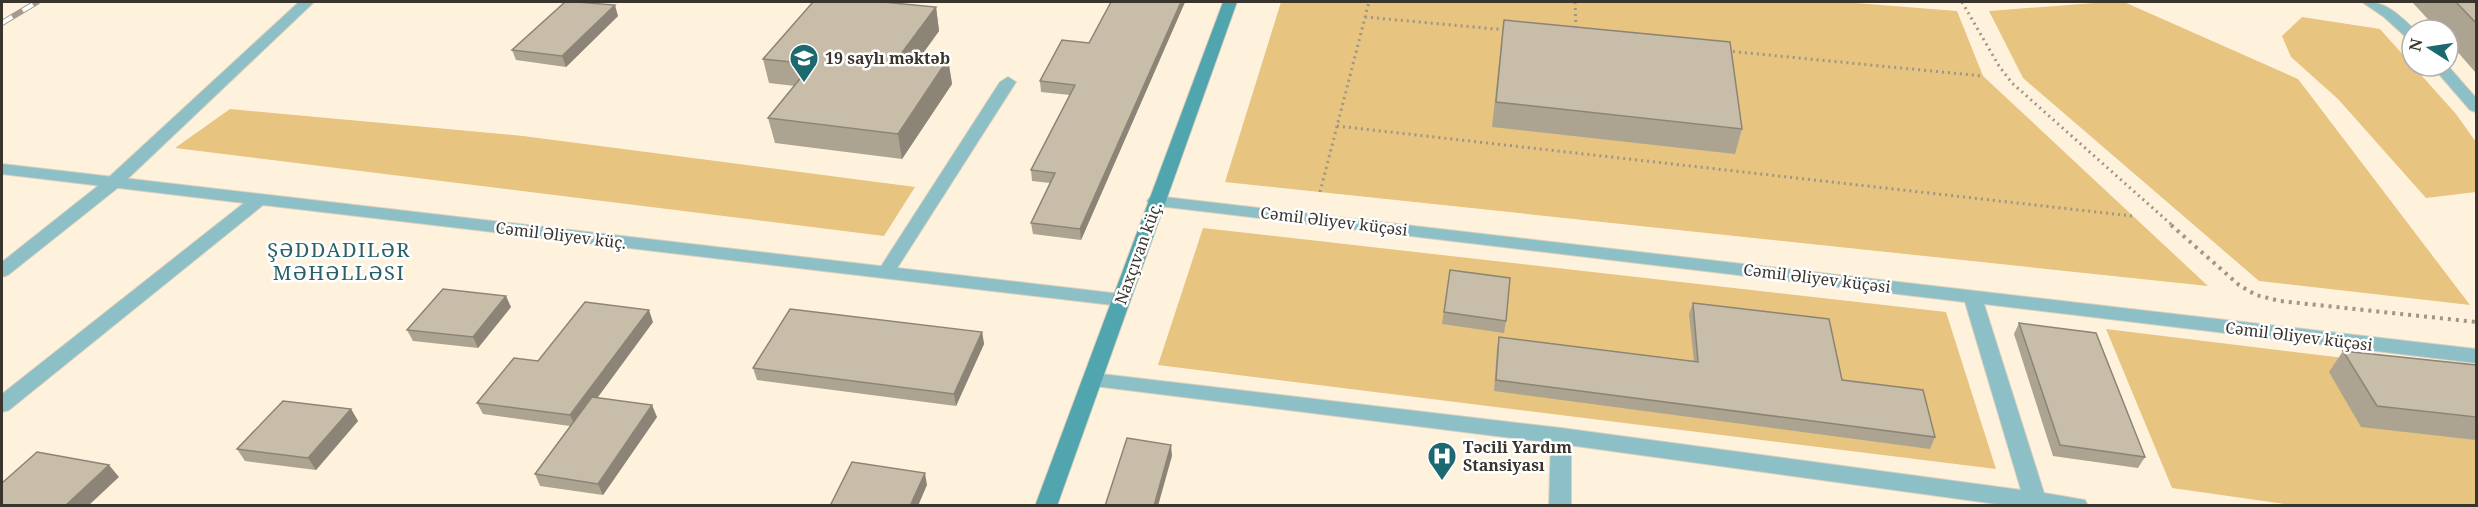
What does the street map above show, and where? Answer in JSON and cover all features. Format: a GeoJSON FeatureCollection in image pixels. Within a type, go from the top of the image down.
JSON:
{"type":"FeatureCollection","features":[{"type":"Feature","properties":{"kind":"street"},"geometry":{"type":"LineString","coordinates":[[2,271],[114,182],[307,2]]}},
{"type":"Feature","properties":{"kind":"street","name":"Naxçıvan küç."},"geometry":{"type":"LineString","coordinates":[[1046,506],[1230,2]]}},
{"type":"Feature","properties":{"kind":"street"},"geometry":{"type":"LineString","coordinates":[[2369,2],[2389,14],[2400,24]]}},
{"type":"Feature","properties":{"kind":"street"},"geometry":{"type":"LineString","coordinates":[[2451,78],[2476,107]]}},
{"type":"Feature","properties":{"kind":"street"},"geometry":{"type":"LineString","coordinates":[[886,273],[1008,82]]}},
{"type":"Feature","properties":{"kind":"street","name":"Cəmil Əliyev küç."},"geometry":{"type":"LineString","coordinates":[[2,169],[1121,300]]}},
{"type":"Feature","properties":{"kind":"street"},"geometry":{"type":"LineString","coordinates":[[2,405],[259,200]]}},
{"type":"Feature","properties":{"kind":"street","name":"Cəmil Əliyev küçəsi"},"geometry":{"type":"LineString","coordinates":[[1156,201],[2476,356]]}},
{"type":"Feature","properties":{"kind":"street"},"geometry":{"type":"LineString","coordinates":[[1972,296],[2036,503]]}},
{"type":"Feature","properties":{"kind":"street"},"geometry":{"type":"LineString","coordinates":[[1093,380],[1561,436],[2036,503],[2077,506]]}},
{"type":"Feature","properties":{"kind":"street"},"geometry":{"type":"LineString","coordinates":[[1560,506],[1561,436]]}},
{"type":"Feature","properties":{"kind":"path"},"geometry":{"type":"LineString","coordinates":[[1320,192],[1369,2]]}},
{"type":"Feature","properties":{"kind":"path"},"geometry":{"type":"LineString","coordinates":[[1575,2],[1576,37]]}},
{"type":"Feature","properties":{"kind":"path"},"geometry":{"type":"LineString","coordinates":[[1962,2],[1999,66],[2012,83],[2239,285],[2256,295],[2280,301],[2476,322]]}},
{"type":"Feature","properties":{"kind":"path"},"geometry":{"type":"LineString","coordinates":[[1365,17],[1518,31]]}},
{"type":"Feature","properties":{"kind":"path"},"geometry":{"type":"LineString","coordinates":[[1716,50],[1983,76]]}},
{"type":"Feature","properties":{"kind":"path"},"geometry":{"type":"LineString","coordinates":[[1337,126],[2133,216]]}},
{"type":"Feature","properties":{"kind":"shaded area"},"geometry":{"type":"Polygon","coordinates":[[[1281,2],[1843,2],[1957,11],[1983,76],[2208,286],[1225,182],[1281,2]]]}},
{"type":"Feature","properties":{"kind":"shaded area"},"geometry":{"type":"Polygon","coordinates":[[[2124,2],[2298,79],[2470,305],[2259,281],[2023,78],[1989,11],[2124,2]]]}},
{"type":"Feature","properties":{"kind":"shaded area"},"geometry":{"type":"Polygon","coordinates":[[[2302,17],[2380,29],[2400,51],[2400,78],[2424,78],[2456,114],[2476,142],[2476,192],[2426,198],[2338,99],[2291,57],[2282,36],[2302,17]]]}},
{"type":"Feature","properties":{"kind":"shaded area"},"geometry":{"type":"Polygon","coordinates":[[[230,109],[523,136],[915,187],[884,236],[175,148],[230,109]]]}},
{"type":"Feature","properties":{"kind":"shaded area"},"geometry":{"type":"Polygon","coordinates":[[[1203,228],[1946,312],[1996,469],[1158,365],[1203,228]]]}},
{"type":"Feature","properties":{"kind":"shaded area"},"geometry":{"type":"Polygon","coordinates":[[[2106,329],[2476,374],[2476,505],[2299,506],[2172,488],[2106,329]]]}},
{"type":"Feature","properties":{"kind":"building"},"geometry":{"type":"Polygon","coordinates":[[[565,2],[615,5],[562,56],[512,50],[565,2]]]}},
{"type":"Feature","properties":{"kind":"building"},"geometry":{"type":"Polygon","coordinates":[[[813,2],[883,2],[936,7],[901,54],[948,59],[898,134],[768,118],[812,64],[763,59],[813,2]]]}},
{"type":"Feature","properties":{"kind":"building"},"geometry":{"type":"Polygon","coordinates":[[[1111,2],[1181,2],[1080,229],[1031,223],[1055,173],[1031,170],[1075,85],[1040,81],[1062,40],[1089,43],[1111,2]]]}},
{"type":"Feature","properties":{"kind":"building"},"geometry":{"type":"Polygon","coordinates":[[[2456,2],[2476,2],[2476,23],[2456,2]]]}},
{"type":"Feature","properties":{"kind":"building"},"geometry":{"type":"Polygon","coordinates":[[[1504,20],[1730,42],[1742,129],[1496,102],[1504,20]]]}},
{"type":"Feature","properties":{"kind":"building"},"geometry":{"type":"Polygon","coordinates":[[[1450,270],[1510,278],[1506,321],[1444,312],[1450,270]]]}},
{"type":"Feature","properties":{"kind":"building"},"geometry":{"type":"Polygon","coordinates":[[[443,289],[506,296],[473,337],[407,330],[443,289]]]}},
{"type":"Feature","properties":{"kind":"building"},"geometry":{"type":"Polygon","coordinates":[[[585,302],[649,310],[570,415],[477,403],[514,358],[538,361],[585,302]]]}},
{"type":"Feature","properties":{"kind":"building"},"geometry":{"type":"Polygon","coordinates":[[[1693,303],[1829,319],[1842,380],[1923,390],[1935,437],[1496,380],[1499,337],[1698,362],[1693,303]]]}},
{"type":"Feature","properties":{"kind":"building"},"geometry":{"type":"Polygon","coordinates":[[[790,309],[982,332],[954,394],[753,368],[790,309]]]}},
{"type":"Feature","properties":{"kind":"building"},"geometry":{"type":"Polygon","coordinates":[[[2019,323],[2096,333],[2145,457],[2060,445],[2019,323]]]}},
{"type":"Feature","properties":{"kind":"building"},"geometry":{"type":"Polygon","coordinates":[[[2343,351],[2476,365],[2476,417],[2377,406],[2343,351]]]}},
{"type":"Feature","properties":{"kind":"building"},"geometry":{"type":"Polygon","coordinates":[[[592,397],[652,405],[598,484],[535,474],[592,397]]]}},
{"type":"Feature","properties":{"kind":"building"},"geometry":{"type":"Polygon","coordinates":[[[283,401],[351,409],[308,458],[237,449],[283,401]]]}},
{"type":"Feature","properties":{"kind":"building"},"geometry":{"type":"Polygon","coordinates":[[[1127,438],[1171,445],[1154,506],[1105,506],[1127,438]]]}},
{"type":"Feature","properties":{"kind":"building"},"geometry":{"type":"Polygon","coordinates":[[[37,452],[109,465],[65,506],[2,506],[2,483],[37,452]]]}},
{"type":"Feature","properties":{"kind":"building"},"geometry":{"type":"Polygon","coordinates":[[[852,462],[925,473],[910,506],[830,506],[852,462]]]}},
{"type":"Feature","properties":{"kind":"railway"},"geometry":{"type":"LineString","coordinates":[[2,23],[37,2]]}},
{"type":"Feature","properties":{"kind":"place","name":"19 saylı məktəb"},"geometry":{"type":"Point","coordinates":[804,84]}},
{"type":"Feature","properties":{"kind":"place","name":"Təcili Yardım Stansiyası"},"geometry":{"type":"Point","coordinates":[1442,482]}},
{"type":"Feature","properties":{"kind":"district","name":"ŞƏDDADILƏR MƏHƏLLƏSI"},"geometry":{"type":"Point","coordinates":[339,260]}}]}
